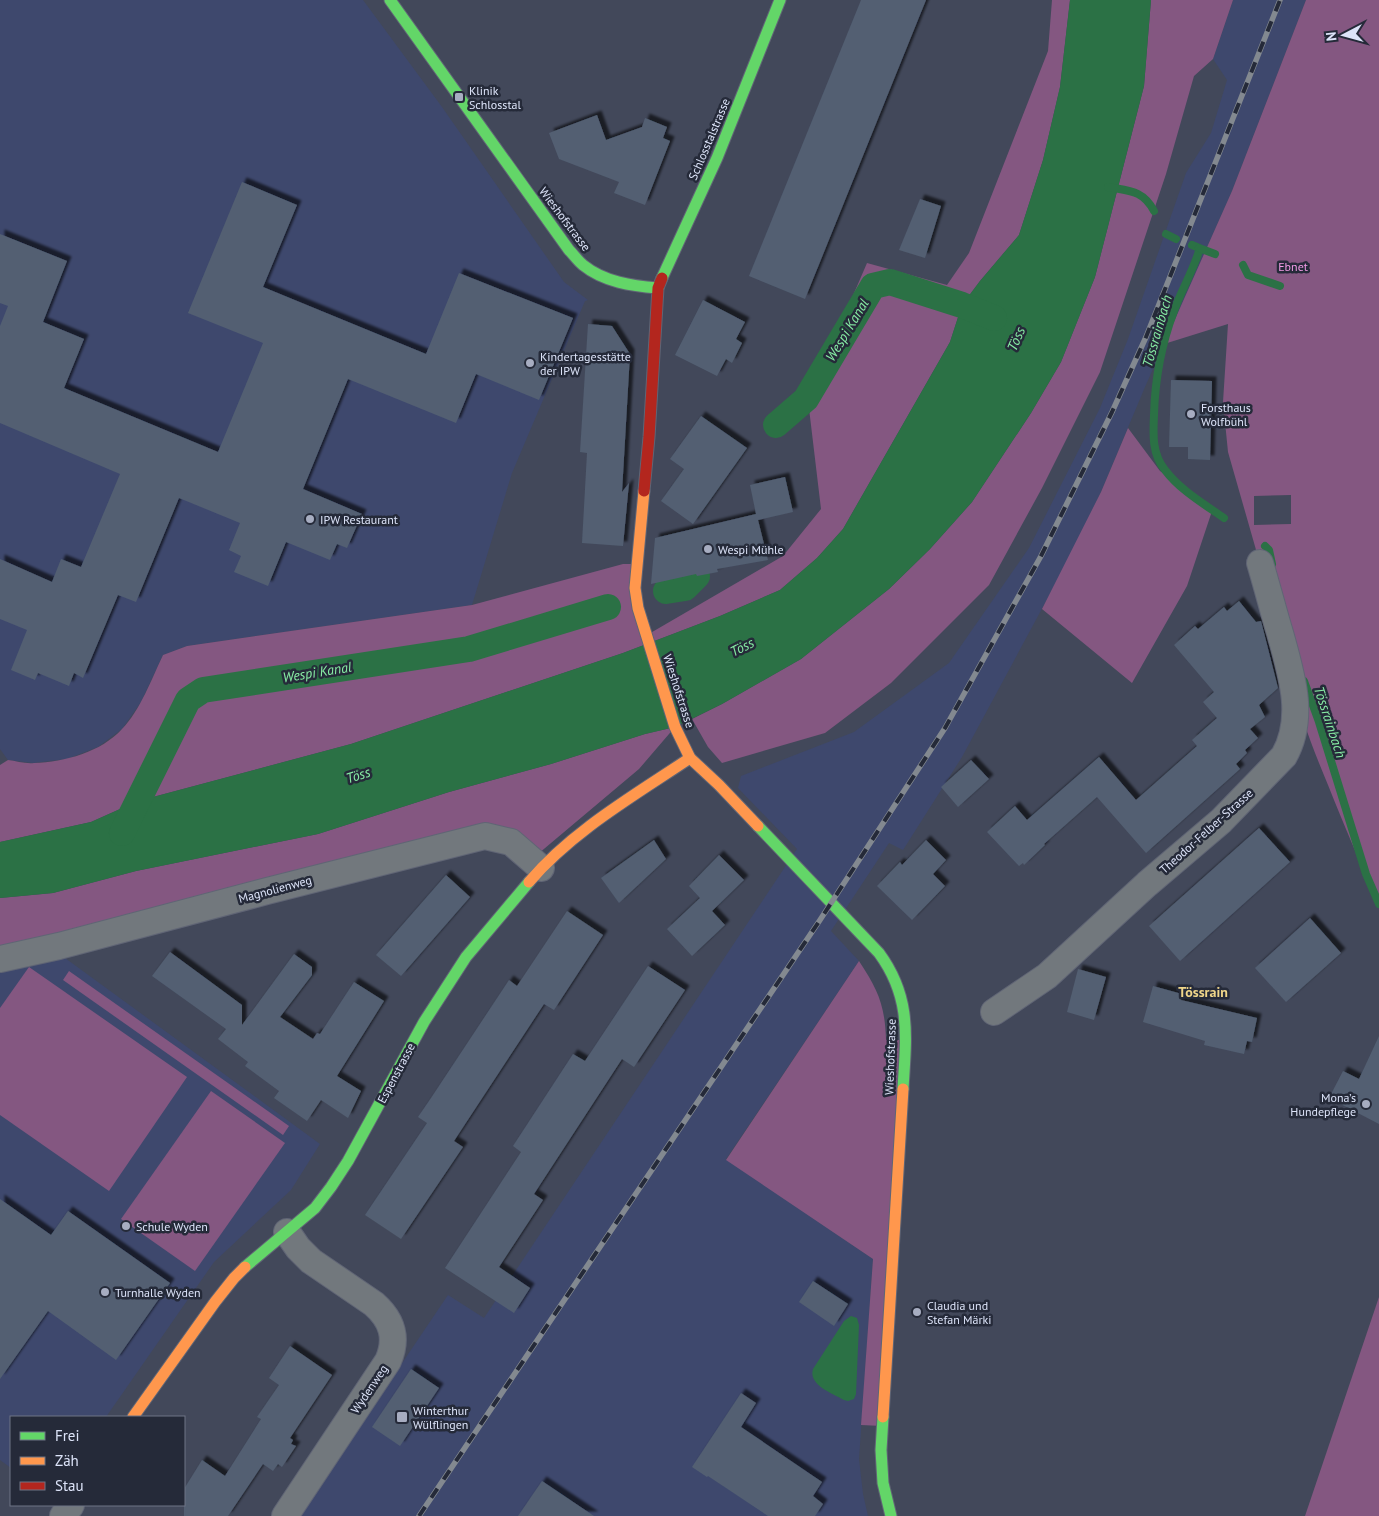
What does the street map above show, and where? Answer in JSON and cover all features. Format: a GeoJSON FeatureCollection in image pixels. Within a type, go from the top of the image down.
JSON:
{"type":"FeatureCollection","features":[{"type":"Feature","properties":{"kind":"street","name":"Wieshofstrasse"},"geometry":{"type":"LineString","coordinates":[[390,0],[569,250],[582,264],[600,275],[638,287],[658,288],[649,437],[636,588],[638,608],[674,727],[690,758],[878,953],[892,971],[898,984],[904,1011],[906,1040],[881,1450],[883,1483],[891,1516]]}},
{"type":"Feature","properties":{"kind":"street","name":"Schlosstalstrasse"},"geometry":{"type":"LineString","coordinates":[[658,288],[717,158],[780,0]]}},
{"type":"Feature","properties":{"kind":"street","name":"Theodor-Felber-Strasse"},"geometry":{"type":"LineString","coordinates":[[994,1012],[1046,976],[1147,884],[1221,821],[1284,756],[1290,744],[1295,724],[1294,692],[1260,563]]}},
{"type":"Feature","properties":{"kind":"street","name":"Espenstrasse"},"geometry":{"type":"LineString","coordinates":[[134,1416],[234,1278],[315,1208],[331,1187],[348,1161],[424,1022],[466,957],[541,868],[594,823],[690,758]]}},
{"type":"Feature","properties":{"kind":"street","name":"Magnolienweg"},"geometry":{"type":"LineString","coordinates":[[0,959],[59,946],[267,890],[485,836],[512,842],[541,868]]}},
{"type":"Feature","properties":{"kind":"street","name":"Wydenweg"},"geometry":{"type":"LineString","coordinates":[[285,1516],[388,1361],[394,1343],[391,1326],[381,1310],[311,1261],[298,1248],[287,1232]]}},
{"type":"Feature","properties":{"kind":"shaded area"},"geometry":{"type":"Polygon","coordinates":[[[0,0],[363,0],[442,107],[564,282],[588,300],[585,301],[512,473],[472,605],[187,646],[163,655],[141,702],[122,729],[98,747],[67,759],[33,763],[8,760],[0,749],[0,0]]]}},
{"type":"Feature","properties":{"kind":"shaded area"},"geometry":{"type":"Polygon","coordinates":[[[1233,0],[1306,0],[1232,191],[1145,387],[1101,492],[1065,566],[962,757],[903,850],[889,843],[831,931],[859,961],[726,1159],[873,1259],[859,1459],[863,1494],[868,1516],[299,1516],[448,1295],[484,1318],[797,849],[738,788],[741,776],[854,732],[949,663],[1029,548],[1100,408],[1128,339],[1186,173],[1211,133],[1227,80],[1213,59],[1233,0]]]}},
{"type":"Feature","properties":{"kind":"shaded area","name":"Schule Wyden"},"geometry":{"type":"Polygon","coordinates":[[[65,958],[320,1144],[291,1190],[214,1262],[107,1416],[10,1416],[10,1467],[0,1460],[0,967],[65,958]]]}},
{"type":"Feature","properties":{"kind":"green space"},"geometry":{"type":"Polygon","coordinates":[[[1052,0],[1070,0],[1060,87],[1043,160],[1019,235],[962,305],[950,342],[843,529],[817,558],[780,590],[720,616],[623,653],[351,744],[138,801],[91,822],[0,842],[0,765],[8,760],[31,763],[70,758],[104,744],[122,729],[134,713],[163,655],[187,646],[472,605],[623,564],[637,564],[647,635],[783,556],[821,509],[808,400],[867,263],[947,285],[969,253],[1048,51],[1052,0]]]}},
{"type":"Feature","properties":{"kind":"green space"},"geometry":{"type":"Polygon","coordinates":[[[1151,0],[1233,0],[1213,59],[1194,76],[1166,174],[1100,372],[1042,488],[989,585],[891,683],[825,733],[722,763],[708,747],[692,719],[801,659],[889,589],[930,549],[972,502],[1031,413],[1061,362],[1095,277],[1144,86],[1151,0]]]}},
{"type":"Feature","properties":{"kind":"green space","name":"Ebnet"},"geometry":{"type":"Polygon","coordinates":[[[1306,0],[1379,0],[1379,902],[1346,830],[1306,730],[1228,452],[1223,402],[1228,324],[1164,344],[1232,191],[1306,0]],[[1291,495],[1254,496],[1254,525],[1291,524],[1291,495]]]}},
{"type":"Feature","properties":{"kind":"green space"},"geometry":{"type":"Polygon","coordinates":[[[1128,428],[1160,471],[1213,508],[1187,586],[1132,683],[1042,609],[1101,492],[1128,428]]]}},
{"type":"Feature","properties":{"kind":"green space"},"geometry":{"type":"Polygon","coordinates":[[[675,727],[639,769],[532,859],[511,842],[0,954],[0,898],[53,893],[136,871],[318,834],[449,792],[551,764],[645,734],[675,727]]]}},
{"type":"Feature","properties":{"kind":"green space"},"geometry":{"type":"Polygon","coordinates":[[[859,961],[879,998],[884,1017],[886,1040],[906,1040],[882,1426],[861,1425],[873,1259],[726,1160],[859,961]]]}},
{"type":"Feature","properties":{"kind":"green space"},"geometry":{"type":"Polygon","coordinates":[[[29,967],[187,1077],[109,1191],[0,1115],[0,1008],[29,967]]]}},
{"type":"Feature","properties":{"kind":"green space"},"geometry":{"type":"Polygon","coordinates":[[[69,971],[289,1126],[283,1135],[63,980],[69,971]]]}},
{"type":"Feature","properties":{"kind":"green space"},"geometry":{"type":"Polygon","coordinates":[[[211,1091],[285,1143],[195,1271],[121,1219],[211,1091]]]}},
{"type":"Feature","properties":{"kind":"green space"},"geometry":{"type":"Polygon","coordinates":[[[1379,1297],[1379,1516],[1305,1516],[1379,1297]]]}},
{"type":"Feature","properties":{"kind":"water","name":"Töss"},"geometry":{"type":"Polygon","coordinates":[[[1070,0],[1151,0],[1144,86],[1095,277],[1061,362],[1031,413],[972,502],[930,549],[889,589],[801,659],[722,704],[675,727],[645,734],[551,764],[449,792],[318,834],[136,871],[53,893],[0,898],[0,842],[91,822],[138,801],[351,744],[623,653],[720,616],[780,590],[817,558],[843,529],[950,342],[962,305],[1019,235],[1043,160],[1060,87],[1070,0]]]}},
{"type":"Feature","properties":{"kind":"water"},"geometry":{"type":"Polygon","coordinates":[[[851,1316],[857,1318],[859,1325],[856,1394],[854,1399],[848,1401],[822,1388],[817,1384],[812,1375],[813,1369],[844,1321],[851,1316]]]}},
{"type":"Feature","properties":{"kind":"building"},"geometry":{"type":"Polygon","coordinates":[[[861,0],[926,0],[805,299],[749,276],[861,0]]]}},
{"type":"Feature","properties":{"kind":"building"},"geometry":{"type":"Polygon","coordinates":[[[597,115],[606,140],[642,127],[645,118],[667,127],[663,138],[670,141],[645,205],[614,193],[619,182],[559,159],[549,133],[597,115]]]}},
{"type":"Feature","properties":{"kind":"building"},"geometry":{"type":"Polygon","coordinates":[[[242,182],[297,205],[263,287],[426,354],[459,273],[573,318],[539,400],[476,374],[456,423],[348,379],[303,489],[362,514],[347,548],[337,544],[330,560],[286,542],[268,586],[234,572],[241,556],[229,550],[240,523],[179,498],[136,602],[118,595],[83,678],[74,673],[69,686],[38,673],[35,680],[11,670],[27,630],[0,619],[0,559],[52,582],[61,559],[81,567],[120,474],[0,423],[0,326],[8,306],[0,303],[0,234],[67,261],[43,322],[84,339],[64,388],[218,452],[263,343],[188,313],[242,182]]]}},
{"type":"Feature","properties":{"kind":"building"},"geometry":{"type":"Polygon","coordinates":[[[920,199],[941,206],[925,258],[899,250],[920,199]]]}},
{"type":"Feature","properties":{"kind":"building"},"geometry":{"type":"Polygon","coordinates":[[[703,300],[745,322],[736,339],[742,343],[732,363],[726,359],[717,376],[675,355],[703,300]]]}},
{"type":"Feature","properties":{"kind":"building"},"geometry":{"type":"Polygon","coordinates":[[[588,324],[612,326],[630,354],[622,492],[629,483],[623,546],[582,543],[587,453],[580,452],[588,324]]]}},
{"type":"Feature","properties":{"kind":"building","name":"Forsthaus Wolfbühl"},"geometry":{"type":"Polygon","coordinates":[[[1171,380],[1212,381],[1210,460],[1188,459],[1188,447],[1169,447],[1171,380]]]}},
{"type":"Feature","properties":{"kind":"building"},"geometry":{"type":"Polygon","coordinates":[[[701,416],[747,448],[693,524],[661,501],[684,469],[670,459],[701,416]]]}},
{"type":"Feature","properties":{"kind":"building","name":"Wespi Mühle"},"geometry":{"type":"Polygon","coordinates":[[[785,477],[793,512],[758,520],[768,560],[717,569],[718,572],[697,576],[696,574],[651,584],[655,538],[756,514],[750,485],[785,477]]]}},
{"type":"Feature","properties":{"kind":"building"},"geometry":{"type":"Polygon","coordinates":[[[1239,601],[1256,622],[1261,621],[1278,688],[1259,705],[1265,717],[1250,729],[1258,738],[1245,750],[1247,753],[1236,764],[1240,769],[1146,853],[1097,797],[1044,844],[1024,865],[1023,863],[1019,866],[987,832],[1015,806],[1027,820],[1099,757],[1136,800],[1197,746],[1192,740],[1217,718],[1203,702],[1214,692],[1174,645],[1195,626],[1198,629],[1224,607],[1227,611],[1239,601]]]}},
{"type":"Feature","properties":{"kind":"building"},"geometry":{"type":"Polygon","coordinates":[[[971,760],[989,779],[958,807],[941,787],[971,760]]]}},
{"type":"Feature","properties":{"kind":"building"},"geometry":{"type":"Polygon","coordinates":[[[1259,828],[1290,862],[1180,961],[1149,926],[1259,828]]]}},
{"type":"Feature","properties":{"kind":"building"},"geometry":{"type":"Polygon","coordinates":[[[654,840],[666,859],[619,903],[601,878],[654,840]]]}},
{"type":"Feature","properties":{"kind":"building"},"geometry":{"type":"Polygon","coordinates":[[[926,840],[946,860],[933,874],[945,886],[912,920],[877,886],[900,862],[902,865],[926,840]]]}},
{"type":"Feature","properties":{"kind":"building"},"geometry":{"type":"Polygon","coordinates":[[[719,855],[744,880],[712,911],[725,925],[692,956],[667,929],[700,898],[689,886],[719,855]]]}},
{"type":"Feature","properties":{"kind":"building"},"geometry":{"type":"Polygon","coordinates":[[[446,875],[470,897],[401,976],[376,955],[446,875]]]}},
{"type":"Feature","properties":{"kind":"building"},"geometry":{"type":"Polygon","coordinates":[[[567,911],[603,935],[554,1010],[544,1004],[454,1141],[463,1147],[401,1239],[365,1215],[427,1123],[418,1117],[509,980],[517,986],[567,911]]]}},
{"type":"Feature","properties":{"kind":"building"},"geometry":{"type":"Polygon","coordinates":[[[1310,918],[1341,953],[1286,1002],[1255,968],[1310,918]]]}},
{"type":"Feature","properties":{"kind":"building"},"geometry":{"type":"Polygon","coordinates":[[[170,952],[242,1005],[242,1025],[294,954],[312,967],[312,975],[280,1017],[313,1039],[317,1033],[320,1034],[354,982],[384,1001],[337,1076],[361,1091],[348,1118],[321,1100],[307,1121],[274,1098],[279,1091],[245,1066],[248,1062],[218,1039],[226,1029],[152,976],[170,952]]]}},
{"type":"Feature","properties":{"kind":"building"},"geometry":{"type":"Polygon","coordinates":[[[648,966],[685,990],[634,1067],[622,1059],[534,1194],[543,1200],[499,1267],[530,1288],[514,1313],[445,1268],[521,1152],[513,1146],[573,1054],[585,1061],[648,966]]]}},
{"type":"Feature","properties":{"kind":"building"},"geometry":{"type":"Polygon","coordinates":[[[1078,969],[1106,977],[1094,1020],[1067,1012],[1078,969]]]}},
{"type":"Feature","properties":{"kind":"building"},"geometry":{"type":"Polygon","coordinates":[[[1153,986],[1182,994],[1181,1000],[1257,1018],[1252,1042],[1247,1041],[1244,1054],[1204,1045],[1205,1041],[1143,1022],[1153,986]]]}},
{"type":"Feature","properties":{"kind":"building"},"geometry":{"type":"Polygon","coordinates":[[[1379,1036],[1379,1124],[1329,1098],[1343,1071],[1359,1079],[1379,1036]]]}},
{"type":"Feature","properties":{"kind":"building"},"geometry":{"type":"Polygon","coordinates":[[[0,1199],[51,1235],[68,1211],[170,1283],[116,1360],[48,1311],[0,1379],[0,1199]]]}},
{"type":"Feature","properties":{"kind":"building"},"geometry":{"type":"Polygon","coordinates":[[[813,1281],[848,1304],[834,1326],[799,1302],[813,1281]]]}},
{"type":"Feature","properties":{"kind":"building"},"geometry":{"type":"Polygon","coordinates":[[[290,1346],[332,1375],[290,1438],[293,1440],[291,1444],[296,1446],[282,1467],[278,1464],[273,1471],[263,1464],[228,1516],[184,1516],[185,1487],[202,1460],[225,1476],[261,1419],[257,1417],[279,1385],[269,1378],[290,1346]]]}},
{"type":"Feature","properties":{"kind":"building"},"geometry":{"type":"Polygon","coordinates":[[[411,1369],[439,1388],[400,1446],[372,1427],[411,1369]]]}},
{"type":"Feature","properties":{"kind":"building"},"geometry":{"type":"Polygon","coordinates":[[[741,1393],[756,1403],[741,1427],[822,1482],[813,1496],[823,1504],[815,1516],[768,1516],[692,1467],[741,1393]]]}},
{"type":"Feature","properties":{"kind":"building"},"geometry":{"type":"Polygon","coordinates":[[[542,1481],[594,1516],[518,1516],[542,1481]]]}},
{"type":"Feature","properties":{"kind":"waterway","name":"Tössrainbach"},"geometry":{"type":"LineString","coordinates":[[1108,187],[1140,195],[1150,204],[1154,211]]}},
{"type":"Feature","properties":{"kind":"waterway","name":"Tössrainbach"},"geometry":{"type":"LineString","coordinates":[[1166,234],[1176,239]]}},
{"type":"Feature","properties":{"kind":"waterway","name":"Tössrainbach"},"geometry":{"type":"LineString","coordinates":[[1192,245],[1199,248],[1199,251],[1169,324],[1157,375],[1153,430],[1154,444],[1161,464],[1171,477],[1193,496],[1224,518]]}},
{"type":"Feature","properties":{"kind":"waterway"},"geometry":{"type":"LineString","coordinates":[[1199,248],[1215,254]]}},
{"type":"Feature","properties":{"kind":"waterway"},"geometry":{"type":"LineString","coordinates":[[1243,265],[1248,275],[1280,286]]}},
{"type":"Feature","properties":{"kind":"waterway","name":"Wespi Kanal"},"geometry":{"type":"LineString","coordinates":[[776,425],[806,399],[873,286],[890,282],[962,305],[994,318]]}},
{"type":"Feature","properties":{"kind":"waterway","name":"Tössrainbach"},"geometry":{"type":"LineString","coordinates":[[1265,546],[1269,550],[1272,564]]}},
{"type":"Feature","properties":{"kind":"waterway","name":"Wespi Kanal"},"geometry":{"type":"LineString","coordinates":[[666,591],[685,588],[697,576]]}},
{"type":"Feature","properties":{"kind":"waterway","name":"Wespi Kanal"},"geometry":{"type":"LineString","coordinates":[[122,833],[188,700],[203,690],[469,649],[608,607]]}},
{"type":"Feature","properties":{"kind":"waterway","name":"Tössrainbach"},"geometry":{"type":"LineString","coordinates":[[1304,681],[1319,722],[1366,874],[1379,904]]}},
{"type":"Feature","properties":{"kind":"railway"},"geometry":{"type":"LineString","coordinates":[[419,1516],[820,920],[945,728],[1041,556],[1112,412],[1146,337],[1280,0]]}},
{"type":"Feature","properties":{"kind":"traffic: fast"},"geometry":{"type":"LineString","coordinates":[[390,0],[569,250],[579,261],[591,271],[609,279],[638,286],[658,288]]}},
{"type":"Feature","properties":{"kind":"traffic: fast"},"geometry":{"type":"LineString","coordinates":[[662,278],[717,158],[780,0]]}},
{"type":"Feature","properties":{"kind":"traffic: fast"},"geometry":{"type":"LineString","coordinates":[[758,826],[879,953],[890,970],[902,1002],[904,1018],[903,1089]]}},
{"type":"Feature","properties":{"kind":"traffic: fast"},"geometry":{"type":"LineString","coordinates":[[245,1267],[315,1208],[331,1187],[348,1161],[424,1022],[466,957],[529,882]]}},
{"type":"Feature","properties":{"kind":"traffic: fast"},"geometry":{"type":"LineString","coordinates":[[883,1417],[881,1450],[883,1483],[891,1516]]}},
{"type":"Feature","properties":{"kind":"traffic: slow"},"geometry":{"type":"LineString","coordinates":[[644,491],[635,588],[638,608],[675,727],[690,758],[758,826]]}},
{"type":"Feature","properties":{"kind":"traffic: slow"},"geometry":{"type":"LineString","coordinates":[[529,882],[584,830],[690,758]]}},
{"type":"Feature","properties":{"kind":"traffic: slow"},"geometry":{"type":"LineString","coordinates":[[883,1417],[903,1089]]}},
{"type":"Feature","properties":{"kind":"traffic: slow"},"geometry":{"type":"LineString","coordinates":[[134,1416],[215,1302],[245,1267]]}},
{"type":"Feature","properties":{"kind":"traffic: jam"},"geometry":{"type":"LineString","coordinates":[[644,491],[658,288],[662,278]]}},
{"type":"Feature","properties":{"kind":"place","name":"Klinik Schlosstal"},"geometry":{"type":"Point","coordinates":[459,97]}},
{"type":"Feature","properties":{"kind":"place","name":"Kindertagesstätte der IPW"},"geometry":{"type":"Point","coordinates":[530,363]}},
{"type":"Feature","properties":{"kind":"place","name":"Forsthaus Wolfbühl"},"geometry":{"type":"Point","coordinates":[1191,414]}},
{"type":"Feature","properties":{"kind":"place","name":"IPW Restaurant"},"geometry":{"type":"Point","coordinates":[310,519]}},
{"type":"Feature","properties":{"kind":"place","name":"Wespi Mühle"},"geometry":{"type":"Point","coordinates":[708,549]}},
{"type":"Feature","properties":{"kind":"place","name":"Mona’s Hundepflege"},"geometry":{"type":"Point","coordinates":[1366,1104]}},
{"type":"Feature","properties":{"kind":"place","name":"Schule Wyden"},"geometry":{"type":"Point","coordinates":[126,1226]}},
{"type":"Feature","properties":{"kind":"place","name":"Turnhalle Wyden"},"geometry":{"type":"Point","coordinates":[105,1292]}},
{"type":"Feature","properties":{"kind":"place","name":"Claudia und Stefan Märki"},"geometry":{"type":"Point","coordinates":[917,1312]}},
{"type":"Feature","properties":{"kind":"place","name":"Winterthur Wülflingen"},"geometry":{"type":"Point","coordinates":[402,1417]}},
{"type":"Feature","properties":{"kind":"district","name":"Tössrain"},"geometry":{"type":"Point","coordinates":[1203,992]}}]}
